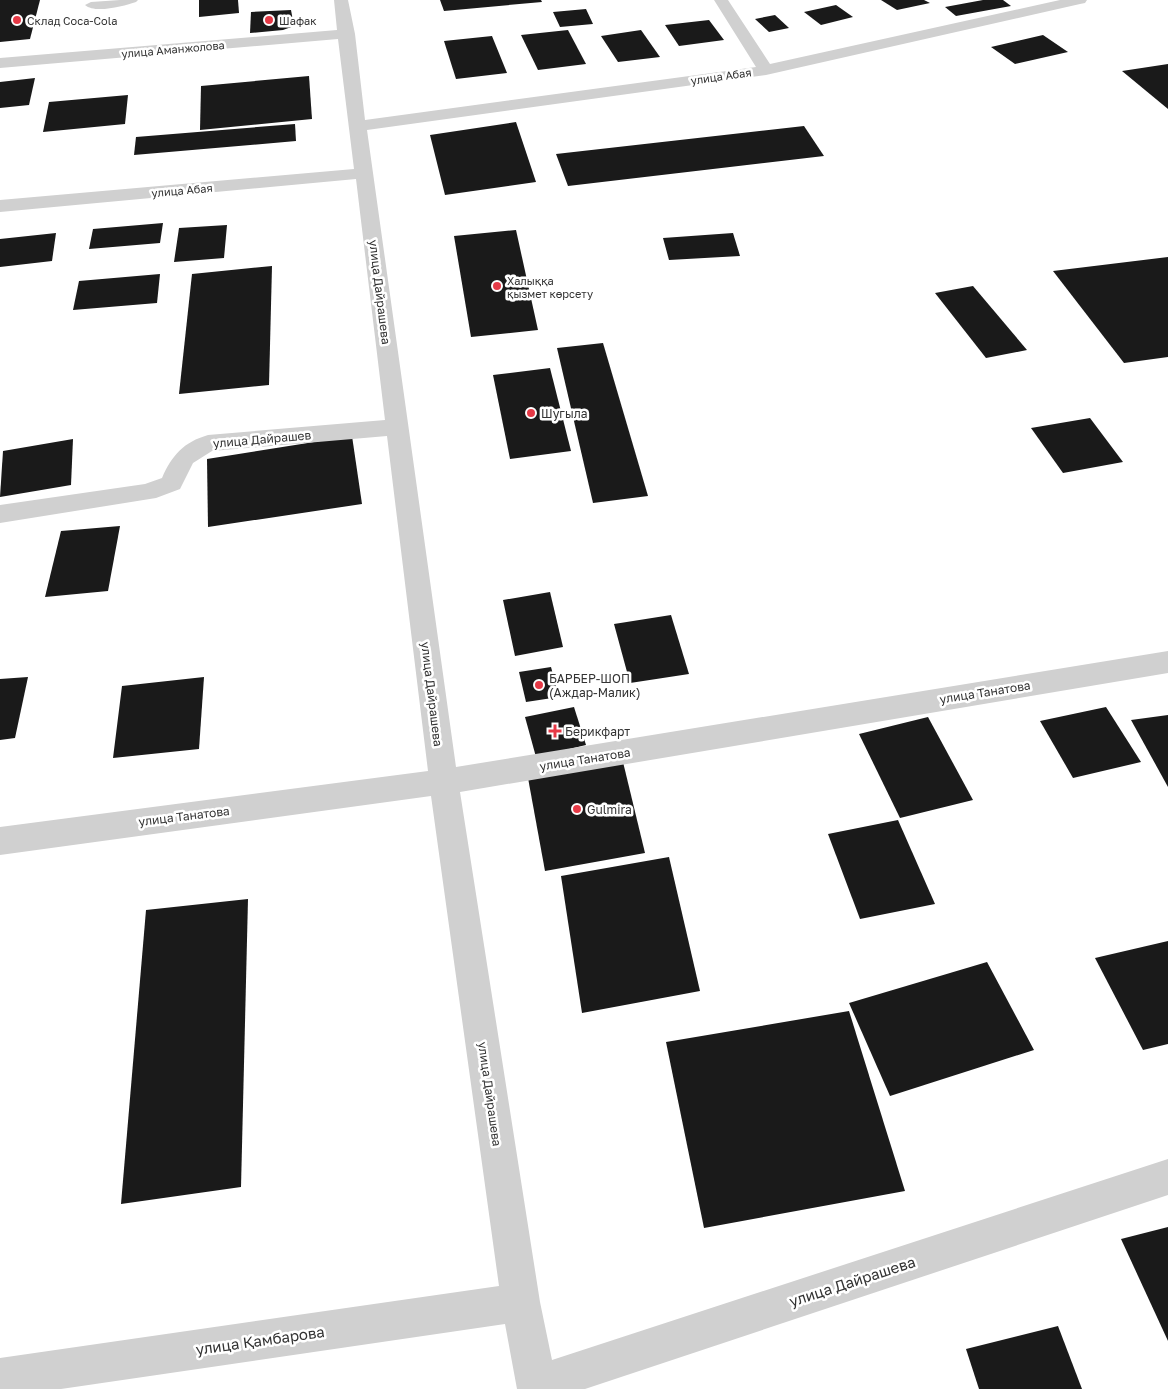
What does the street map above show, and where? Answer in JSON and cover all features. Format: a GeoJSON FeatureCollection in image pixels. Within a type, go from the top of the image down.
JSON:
{"type":"FeatureCollection","features":[{"type":"Feature","properties":{"kind":"street","name":"улица Дайрашева"},"geometry":{"type":"LineString","coordinates":[[341,0],[444,782],[521,1302],[537,1387],[1168,1177]]}},
{"type":"Feature","properties":{"kind":"street"},"geometry":{"type":"LineString","coordinates":[[721,0],[766,70]]}},
{"type":"Feature","properties":{"kind":"street"},"geometry":{"type":"LineString","coordinates":[[1018,0],[1034,10]]}},
{"type":"Feature","properties":{"kind":"street","name":"улица Абая"},"geometry":{"type":"LineString","coordinates":[[357,126],[766,70],[1080,0]]}},
{"type":"Feature","properties":{"kind":"street","name":"улица Аманжолова"},"geometry":{"type":"LineString","coordinates":[[0,63],[346,34]]}},
{"type":"Feature","properties":{"kind":"street","name":"улица Абая"},"geometry":{"type":"LineString","coordinates":[[0,206],[364,173]]}},
{"type":"Feature","properties":{"kind":"street","name":"улица Дайрашев"},"geometry":{"type":"LineString","coordinates":[[0,514],[148,492],[172,483],[180,464],[190,450],[208,443],[398,427]]}},
{"type":"Feature","properties":{"kind":"street","name":"улица Танатова"},"geometry":{"type":"LineString","coordinates":[[0,841],[444,782],[1168,662]]}},
{"type":"Feature","properties":{"kind":"street","name":"улица Қамбарова"},"geometry":{"type":"LineString","coordinates":[[0,1378],[521,1302]]}},
{"type":"Feature","properties":{"kind":"lane"},"geometry":{"type":"LineString","coordinates":[[91,4],[115,5],[132,0]]}},
{"type":"Feature","properties":{"kind":"building","name":"Склад Coca-Cola"},"geometry":{"type":"Polygon","coordinates":[[[0,0],[40,0],[30,39],[0,42],[0,0]]]}},
{"type":"Feature","properties":{"kind":"building"},"geometry":{"type":"Polygon","coordinates":[[[199,0],[238,0],[239,13],[199,17],[199,0]]]}},
{"type":"Feature","properties":{"kind":"building"},"geometry":{"type":"Polygon","coordinates":[[[440,0],[541,0],[542,2],[444,11],[440,0]]]}},
{"type":"Feature","properties":{"kind":"building"},"geometry":{"type":"Polygon","coordinates":[[[881,0],[924,0],[930,3],[897,10],[881,0]]]}},
{"type":"Feature","properties":{"kind":"building"},"geometry":{"type":"Polygon","coordinates":[[[983,0],[1003,0],[1011,6],[956,16],[945,7],[983,0]]]}},
{"type":"Feature","properties":{"kind":"building"},"geometry":{"type":"Polygon","coordinates":[[[836,5],[853,17],[821,25],[804,12],[836,5]]]}},
{"type":"Feature","properties":{"kind":"building"},"geometry":{"type":"Polygon","coordinates":[[[586,9],[593,24],[560,27],[553,12],[586,9]]]}},
{"type":"Feature","properties":{"kind":"building"},"geometry":{"type":"Polygon","coordinates":[[[291,10],[294,26],[283,30],[250,33],[251,12],[291,10]]]}},
{"type":"Feature","properties":{"kind":"building"},"geometry":{"type":"Polygon","coordinates":[[[775,15],[789,28],[769,32],[755,19],[775,15]]]}},
{"type":"Feature","properties":{"kind":"building"},"geometry":{"type":"Polygon","coordinates":[[[709,20],[724,40],[679,46],[665,25],[709,20]]]}},
{"type":"Feature","properties":{"kind":"building"},"geometry":{"type":"Polygon","coordinates":[[[568,30],[586,64],[538,70],[521,35],[568,30]]]}},
{"type":"Feature","properties":{"kind":"building"},"geometry":{"type":"Polygon","coordinates":[[[641,30],[660,57],[618,62],[601,36],[641,30]]]}},
{"type":"Feature","properties":{"kind":"building"},"geometry":{"type":"Polygon","coordinates":[[[1043,35],[1068,52],[1015,64],[991,47],[1043,35]]]}},
{"type":"Feature","properties":{"kind":"building"},"geometry":{"type":"Polygon","coordinates":[[[492,36],[507,73],[456,79],[444,41],[492,36]]]}},
{"type":"Feature","properties":{"kind":"building"},"geometry":{"type":"Polygon","coordinates":[[[1168,64],[1168,109],[1122,71],[1168,64]]]}},
{"type":"Feature","properties":{"kind":"building"},"geometry":{"type":"Polygon","coordinates":[[[309,76],[312,119],[200,130],[201,86],[309,76]]]}},
{"type":"Feature","properties":{"kind":"building"},"geometry":{"type":"Polygon","coordinates":[[[35,78],[29,105],[0,108],[0,82],[35,78]]]}},
{"type":"Feature","properties":{"kind":"building"},"geometry":{"type":"Polygon","coordinates":[[[128,95],[125,124],[43,132],[49,102],[128,95]]]}},
{"type":"Feature","properties":{"kind":"building"},"geometry":{"type":"Polygon","coordinates":[[[516,122],[536,182],[445,195],[430,135],[516,122]]]}},
{"type":"Feature","properties":{"kind":"building"},"geometry":{"type":"Polygon","coordinates":[[[295,124],[296,141],[134,155],[136,137],[295,124]]]}},
{"type":"Feature","properties":{"kind":"building"},"geometry":{"type":"Polygon","coordinates":[[[804,126],[824,156],[568,186],[556,154],[804,126]]]}},
{"type":"Feature","properties":{"kind":"building"},"geometry":{"type":"Polygon","coordinates":[[[163,223],[160,243],[89,249],[93,229],[163,223]]]}},
{"type":"Feature","properties":{"kind":"building"},"geometry":{"type":"Polygon","coordinates":[[[227,225],[224,258],[174,262],[179,228],[227,225]]]}},
{"type":"Feature","properties":{"kind":"building"},"geometry":{"type":"Polygon","coordinates":[[[516,230],[538,330],[471,337],[454,236],[516,230]]]}},
{"type":"Feature","properties":{"kind":"building"},"geometry":{"type":"Polygon","coordinates":[[[56,233],[52,261],[0,267],[0,239],[56,233]]]}},
{"type":"Feature","properties":{"kind":"building"},"geometry":{"type":"Polygon","coordinates":[[[733,233],[740,256],[669,260],[663,238],[733,233]]]}},
{"type":"Feature","properties":{"kind":"building"},"geometry":{"type":"Polygon","coordinates":[[[1168,257],[1168,357],[1124,363],[1053,271],[1168,257]]]}},
{"type":"Feature","properties":{"kind":"building"},"geometry":{"type":"Polygon","coordinates":[[[272,266],[269,385],[179,394],[192,274],[272,266]]]}},
{"type":"Feature","properties":{"kind":"building"},"geometry":{"type":"Polygon","coordinates":[[[160,274],[157,303],[73,310],[79,281],[160,274]]]}},
{"type":"Feature","properties":{"kind":"building"},"geometry":{"type":"Polygon","coordinates":[[[973,286],[1027,350],[986,358],[935,293],[973,286]]]}},
{"type":"Feature","properties":{"kind":"building"},"geometry":{"type":"Polygon","coordinates":[[[603,343],[648,496],[593,503],[557,348],[603,343]]]}},
{"type":"Feature","properties":{"kind":"building","name":"Шугыла"},"geometry":{"type":"Polygon","coordinates":[[[550,368],[571,451],[510,459],[493,375],[550,368]]]}},
{"type":"Feature","properties":{"kind":"building"},"geometry":{"type":"Polygon","coordinates":[[[1090,418],[1123,462],[1063,473],[1031,428],[1090,418]]]}},
{"type":"Feature","properties":{"kind":"building"},"geometry":{"type":"Polygon","coordinates":[[[352,436],[362,504],[208,527],[207,459],[352,436]]]}},
{"type":"Feature","properties":{"kind":"building"},"geometry":{"type":"Polygon","coordinates":[[[73,439],[71,485],[0,497],[3,451],[73,439]]]}},
{"type":"Feature","properties":{"kind":"building"},"geometry":{"type":"Polygon","coordinates":[[[120,526],[108,591],[45,597],[61,531],[120,526]]]}},
{"type":"Feature","properties":{"kind":"building"},"geometry":{"type":"Polygon","coordinates":[[[550,592],[563,647],[515,656],[503,600],[550,592]]]}},
{"type":"Feature","properties":{"kind":"building"},"geometry":{"type":"Polygon","coordinates":[[[671,615],[689,674],[630,683],[614,624],[671,615]]]}},
{"type":"Feature","properties":{"kind":"building","name":"БАРБЕР-ШОП (Аждар-Малик)"},"geometry":{"type":"Polygon","coordinates":[[[551,667],[559,697],[526,702],[519,672],[551,667]]]}},
{"type":"Feature","properties":{"kind":"building"},"geometry":{"type":"Polygon","coordinates":[[[28,677],[15,738],[0,740],[0,679],[28,677]]]}},
{"type":"Feature","properties":{"kind":"building"},"geometry":{"type":"Polygon","coordinates":[[[204,677],[199,749],[113,758],[122,686],[204,677]]]}},
{"type":"Feature","properties":{"kind":"building","name":"Берикфарт"},"geometry":{"type":"Polygon","coordinates":[[[574,707],[586,745],[536,757],[525,717],[574,707]]]}},
{"type":"Feature","properties":{"kind":"building"},"geometry":{"type":"Polygon","coordinates":[[[1106,707],[1141,762],[1073,778],[1040,721],[1106,707]]]}},
{"type":"Feature","properties":{"kind":"building"},"geometry":{"type":"Polygon","coordinates":[[[1168,715],[1168,787],[1131,720],[1168,715]]]}},
{"type":"Feature","properties":{"kind":"building"},"geometry":{"type":"Polygon","coordinates":[[[928,717],[973,800],[900,818],[859,734],[928,717]]]}},
{"type":"Feature","properties":{"kind":"building"},"geometry":{"type":"Polygon","coordinates":[[[623,762],[645,853],[545,871],[528,778],[623,762]]]}},
{"type":"Feature","properties":{"kind":"building"},"geometry":{"type":"Polygon","coordinates":[[[898,820],[935,904],[860,919],[828,834],[898,820]]]}},
{"type":"Feature","properties":{"kind":"building"},"geometry":{"type":"Polygon","coordinates":[[[669,857],[700,991],[582,1013],[561,876],[669,857]]]}},
{"type":"Feature","properties":{"kind":"building"},"geometry":{"type":"Polygon","coordinates":[[[248,899],[241,1187],[121,1204],[146,910],[248,899]]]}},
{"type":"Feature","properties":{"kind":"building"},"geometry":{"type":"Polygon","coordinates":[[[1168,941],[1168,1044],[1143,1050],[1095,958],[1168,941]]]}},
{"type":"Feature","properties":{"kind":"building"},"geometry":{"type":"Polygon","coordinates":[[[987,962],[1034,1050],[890,1096],[849,1003],[987,962]]]}},
{"type":"Feature","properties":{"kind":"building"},"geometry":{"type":"Polygon","coordinates":[[[849,1011],[905,1191],[704,1228],[666,1042],[849,1011]]]}},
{"type":"Feature","properties":{"kind":"building"},"geometry":{"type":"Polygon","coordinates":[[[1168,1227],[1168,1341],[1121,1239],[1168,1227]]]}},
{"type":"Feature","properties":{"kind":"building"},"geometry":{"type":"Polygon","coordinates":[[[1058,1326],[1082,1389],[979,1389],[966,1349],[1058,1326]]]}},
{"type":"Feature","properties":{"kind":"place","name":"Склад Coca-Cola"},"geometry":{"type":"Point","coordinates":[17,20]}},
{"type":"Feature","properties":{"kind":"place","name":"Шафак"},"geometry":{"type":"Point","coordinates":[269,20]}},
{"type":"Feature","properties":{"kind":"place","name":"Халыққа қызмет көрсету"},"geometry":{"type":"Point","coordinates":[497,286]}},
{"type":"Feature","properties":{"kind":"place","name":"Шугыла"},"geometry":{"type":"Point","coordinates":[531,413]}},
{"type":"Feature","properties":{"kind":"place","name":"БАРБЕР-ШОП (Аждар-Малик)"},"geometry":{"type":"Point","coordinates":[539,685]}},
{"type":"Feature","properties":{"kind":"place","name":"Берикфарт"},"geometry":{"type":"Point","coordinates":[555,731]}},
{"type":"Feature","properties":{"kind":"place","name":"Gulmira"},"geometry":{"type":"Point","coordinates":[577,809]}}]}
